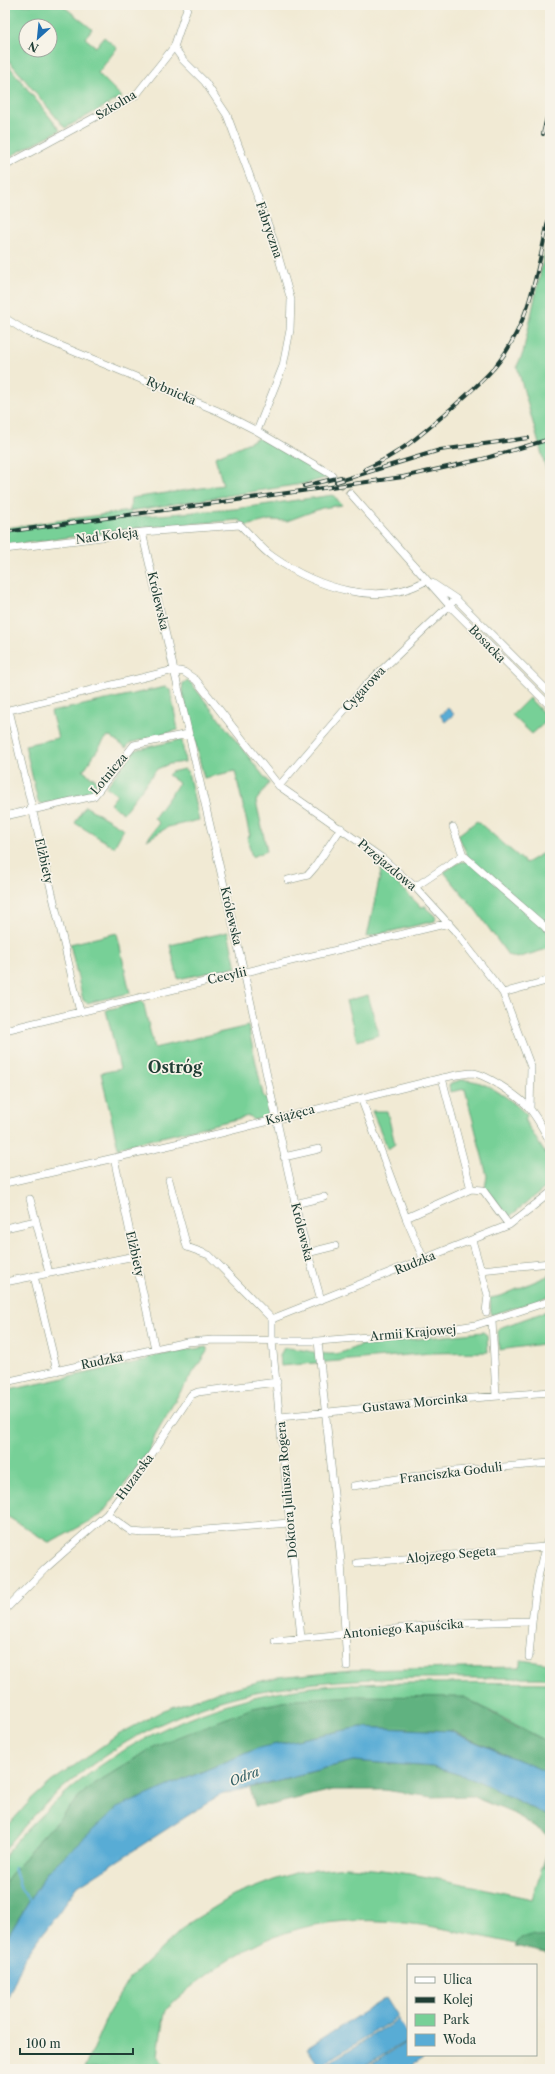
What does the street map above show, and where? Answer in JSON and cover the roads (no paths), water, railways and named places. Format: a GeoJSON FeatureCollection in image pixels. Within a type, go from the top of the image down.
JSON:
{"type":"FeatureCollection","features":[{"type":"Feature","properties":{"kind":"street","name":"Szkolna"},"geometry":{"type":"LineString","coordinates":[[5,166],[136,95],[174,47],[188,5]]}},
{"type":"Feature","properties":{"kind":"street","name":"Fabryczna"},"geometry":{"type":"LineString","coordinates":[[174,47],[183,60],[205,82],[227,115],[273,238],[291,300],[290,330],[283,366],[257,431]]}},
{"type":"Feature","properties":{"kind":"street","name":"Rybnicka"},"geometry":{"type":"LineString","coordinates":[[5,318],[27,332],[185,396],[257,431],[332,475]]}},
{"type":"Feature","properties":{"kind":"street","name":"Bosacka"},"geometry":{"type":"LineString","coordinates":[[350,493],[449,605],[550,706]]}},
{"type":"Feature","properties":{"kind":"street","name":"Nad Koleją"},"geometry":{"type":"LineString","coordinates":[[5,549],[142,532],[240,525],[271,556],[300,574],[335,588],[372,594],[413,587],[427,580]]}},
{"type":"Feature","properties":{"kind":"street","name":"Królewska"},"geometry":{"type":"LineString","coordinates":[[142,532],[244,972],[284,1157],[307,1253],[321,1300]]}},
{"type":"Feature","properties":{"kind":"street","name":"Bosacka"},"geometry":{"type":"LineString","coordinates":[[427,580],[456,599],[550,693]]}},
{"type":"Feature","properties":{"kind":"street","name":"Cygarowa"},"geometry":{"type":"LineString","coordinates":[[279,786],[366,685],[456,599]]}},
{"type":"Feature","properties":{"kind":"street"},"geometry":{"type":"LineString","coordinates":[[7,711],[174,670]]}},
{"type":"Feature","properties":{"kind":"street","name":"Przejazdowa"},"geometry":{"type":"LineString","coordinates":[[174,670],[184,672],[196,680],[279,786],[382,858],[415,887],[449,923],[503,993],[531,1066],[530,1108]]}},
{"type":"Feature","properties":{"kind":"street","name":"Elżbiety"},"geometry":{"type":"LineString","coordinates":[[7,711],[80,1012]]}},
{"type":"Feature","properties":{"kind":"street","name":"Lotnicza"},"geometry":{"type":"LineString","coordinates":[[5,816],[94,796],[134,745],[188,734]]}},
{"type":"Feature","properties":{"kind":"street"},"geometry":{"type":"LineString","coordinates":[[453,827],[463,855],[544,926],[550,934]]}},
{"type":"Feature","properties":{"kind":"street"},"geometry":{"type":"LineString","coordinates":[[288,880],[308,875],[341,828]]}},
{"type":"Feature","properties":{"kind":"street"},"geometry":{"type":"LineString","coordinates":[[415,887],[463,855]]}},
{"type":"Feature","properties":{"kind":"street","name":"Cecylii"},"geometry":{"type":"LineString","coordinates":[[5,1030],[449,923]]}},
{"type":"Feature","properties":{"kind":"street"},"geometry":{"type":"LineString","coordinates":[[503,993],[550,980]]}},
{"type":"Feature","properties":{"kind":"street","name":"Książęca"},"geometry":{"type":"LineString","coordinates":[[5,1183],[442,1078],[475,1073],[506,1090],[530,1108],[550,1141]]}},
{"type":"Feature","properties":{"kind":"street"},"geometry":{"type":"LineString","coordinates":[[442,1078],[471,1189]]}},
{"type":"Feature","properties":{"kind":"street"},"geometry":{"type":"LineString","coordinates":[[361,1098],[406,1218],[424,1260]]}},
{"type":"Feature","properties":{"kind":"street"},"geometry":{"type":"LineString","coordinates":[[284,1157],[319,1149]]}},
{"type":"Feature","properties":{"kind":"street","name":"Elżbiety"},"geometry":{"type":"LineString","coordinates":[[114,1158],[156,1349]]}},
{"type":"Feature","properties":{"kind":"street"},"geometry":{"type":"LineString","coordinates":[[169,1180],[187,1247],[209,1255],[272,1319],[272,1341]]}},
{"type":"Feature","properties":{"kind":"street"},"geometry":{"type":"LineString","coordinates":[[406,1218],[471,1189],[483,1190],[509,1225]]}},
{"type":"Feature","properties":{"kind":"street","name":"Rudzka"},"geometry":{"type":"LineString","coordinates":[[272,1319],[509,1225],[550,1193]]}},
{"type":"Feature","properties":{"kind":"street"},"geometry":{"type":"LineString","coordinates":[[295,1204],[324,1197]]}},
{"type":"Feature","properties":{"kind":"street"},"geometry":{"type":"LineString","coordinates":[[30,1199],[49,1273]]}},
{"type":"Feature","properties":{"kind":"street"},"geometry":{"type":"LineString","coordinates":[[5,1228],[36,1221]]}},
{"type":"Feature","properties":{"kind":"street"},"geometry":{"type":"LineString","coordinates":[[472,1240],[488,1299],[486,1312]]}},
{"type":"Feature","properties":{"kind":"street"},"geometry":{"type":"LineString","coordinates":[[307,1253],[335,1246]]}},
{"type":"Feature","properties":{"kind":"street"},"geometry":{"type":"LineString","coordinates":[[5,1282],[135,1256]]}},
{"type":"Feature","properties":{"kind":"street"},"geometry":{"type":"LineString","coordinates":[[481,1270],[550,1263]]}},
{"type":"Feature","properties":{"kind":"street"},"geometry":{"type":"LineString","coordinates":[[34,1276],[57,1371]]}},
{"type":"Feature","properties":{"kind":"street","name":"Armii Krajowej"},"geometry":{"type":"LineString","coordinates":[[272,1341],[318,1341],[461,1328],[492,1321],[550,1301]]}},
{"type":"Feature","properties":{"kind":"street"},"geometry":{"type":"LineString","coordinates":[[492,1321],[496,1396]]}},
{"type":"Feature","properties":{"kind":"street","name":"Rudzka"},"geometry":{"type":"LineString","coordinates":[[5,1382],[196,1341],[272,1341]]}},
{"type":"Feature","properties":{"kind":"street","name":"Doktora Juliusza Rogera"},"geometry":{"type":"LineString","coordinates":[[272,1341],[301,1638]]}},
{"type":"Feature","properties":{"kind":"street"},"geometry":{"type":"LineString","coordinates":[[318,1341],[326,1412],[346,1635],[347,1666]]}},
{"type":"Feature","properties":{"kind":"street","name":"Huzarska"},"geometry":{"type":"LineString","coordinates":[[5,1610],[46,1568],[107,1514],[151,1455],[192,1394],[277,1382]]}},
{"type":"Feature","properties":{"kind":"street","name":"Gustawa Morcinka"},"geometry":{"type":"LineString","coordinates":[[280,1417],[550,1392]]}},
{"type":"Feature","properties":{"kind":"street","name":"Franciszka Goduli"},"geometry":{"type":"LineString","coordinates":[[353,1486],[442,1472],[550,1463]]}},
{"type":"Feature","properties":{"kind":"street"},"geometry":{"type":"LineString","coordinates":[[107,1514],[132,1532],[144,1533],[181,1532],[289,1523]]}},
{"type":"Feature","properties":{"kind":"street"},"geometry":{"type":"LineString","coordinates":[[529,1657],[532,1621],[545,1547],[550,1534]]}},
{"type":"Feature","properties":{"kind":"street","name":"Alojzego Segeta"},"geometry":{"type":"LineString","coordinates":[[357,1563],[545,1547]]}},
{"type":"Feature","properties":{"kind":"street","name":"Antoniego Kapuścika"},"geometry":{"type":"LineString","coordinates":[[275,1641],[454,1623],[532,1621]]}},
{"type":"Feature","properties":{"kind":"water"},"geometry":{"type":"Polygon","coordinates":[[[448,708],[454,714],[445,722],[440,715],[448,708]]]}},
{"type":"Feature","properties":{"kind":"water","name":"Odra"},"geometry":{"type":"Polygon","coordinates":[[[360,1727],[449,1731],[542,1770],[550,1775],[550,1817],[474,1779],[433,1767],[353,1761],[220,1795],[78,1886],[24,1959],[5,2005],[5,1941],[47,1872],[117,1808],[258,1748],[360,1727]]]}},
{"type":"Feature","properties":{"kind":"water"},"geometry":{"type":"Polygon","coordinates":[[[386,1998],[398,2017],[319,2066],[307,2048],[386,1998]]]}},
{"type":"Feature","properties":{"kind":"water"},"geometry":{"type":"Polygon","coordinates":[[[398,2019],[407,2033],[407,2041],[360,2069],[319,2069],[398,2019]]]}},
{"type":"Feature","properties":{"kind":"water"},"geometry":{"type":"Polygon","coordinates":[[[407,2042],[407,2056],[422,2056],[423,2058],[406,2069],[364,2069],[407,2042]]]}},
{"type":"Feature","properties":{"kind":"waterway"},"geometry":{"type":"LineString","coordinates":[[14,1868],[21,1889],[32,1902]]}},
{"type":"Feature","properties":{"kind":"tunnel"},"geometry":{"type":"LineString","coordinates":[[332,475],[350,493]]}},
{"type":"Feature","properties":{"kind":"railway"},"geometry":{"type":"LineString","coordinates":[[543,134],[550,105]]}},
{"type":"Feature","properties":{"kind":"railway"},"geometry":{"type":"LineString","coordinates":[[365,469],[397,452],[426,430],[482,380],[494,368],[507,351],[525,314],[537,273],[550,212]]}},
{"type":"Feature","properties":{"kind":"railway"},"geometry":{"type":"LineString","coordinates":[[336,482],[440,450],[528,438]]}},
{"type":"Feature","properties":{"kind":"railway"},"geometry":{"type":"LineString","coordinates":[[5,532],[403,477],[483,459],[550,439]]}},
{"type":"Feature","properties":{"kind":"railway"},"geometry":{"type":"LineString","coordinates":[[304,486],[341,477]]}},
{"type":"Feature","properties":{"kind":"district","name":"Ostróg"},"geometry":{"type":"Point","coordinates":[175,1067]}}]}
